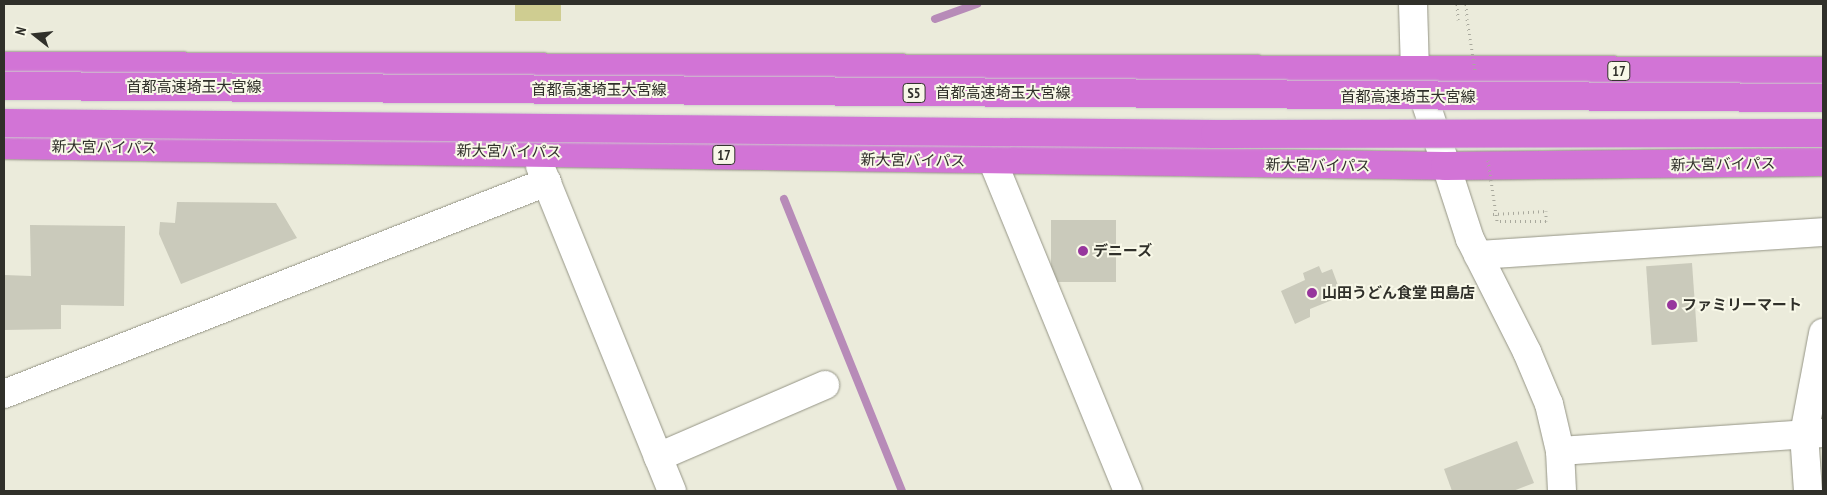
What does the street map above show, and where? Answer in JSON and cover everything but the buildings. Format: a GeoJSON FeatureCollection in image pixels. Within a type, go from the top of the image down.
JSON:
{"type":"FeatureCollection","features":[{"type":"Feature","properties":{"kind":"highway","name":"17"},"geometry":{"type":"LineString","coordinates":[[4,66],[1823,71]]}},
{"type":"Feature","properties":{"kind":"highway","name":"首都高速埼玉大宮線"},"geometry":{"type":"LineString","coordinates":[[4,86],[1823,98]]}},
{"type":"Feature","properties":{"kind":"highway"},"geometry":{"type":"LineString","coordinates":[[4,123],[1225,134],[1823,133]]}},
{"type":"Feature","properties":{"kind":"highway","name":"新大宮バイパス"},"geometry":{"type":"LineString","coordinates":[[4,145],[533,151],[993,162],[1445,166],[1823,162]]}},
{"type":"Feature","properties":{"kind":"street"},"geometry":{"type":"LineString","coordinates":[[1414,4],[1416,70],[1445,166],[1478,255],[1527,352],[1549,404],[1560,451],[1562,491]]}},
{"type":"Feature","properties":{"kind":"street"},"geometry":{"type":"LineString","coordinates":[[533,151],[672,491]]}},
{"type":"Feature","properties":{"kind":"street"},"geometry":{"type":"LineString","coordinates":[[993,162],[1128,491]]}},
{"type":"Feature","properties":{"kind":"street"},"geometry":{"type":"LineString","coordinates":[[4,394],[547,182]]}},
{"type":"Feature","properties":{"kind":"street"},"geometry":{"type":"LineString","coordinates":[[1478,255],[1823,232]]}},
{"type":"Feature","properties":{"kind":"street"},"geometry":{"type":"LineString","coordinates":[[1808,491],[1823,333]]}},
{"type":"Feature","properties":{"kind":"street"},"geometry":{"type":"LineString","coordinates":[[658,457],[825,385]]}},
{"type":"Feature","properties":{"kind":"street"},"geometry":{"type":"LineString","coordinates":[[1560,451],[1814,434]]}},
{"type":"Feature","properties":{"kind":"path"},"geometry":{"type":"LineString","coordinates":[[1457,4],[1458,20]]}},
{"type":"Feature","properties":{"kind":"path"},"geometry":{"type":"LineString","coordinates":[[1466,4],[1467,19]]}},
{"type":"Feature","properties":{"kind":"path"},"geometry":{"type":"LineString","coordinates":[[1492,214],[1546,211],[1546,221],[1497,222]]}},
{"type":"Feature","properties":{"kind":"shaded area"},"geometry":{"type":"Polygon","coordinates":[[[515,4],[561,4],[561,21],[515,21],[515,4]]]}},
{"type":"Feature","properties":{"kind":"waterway"},"geometry":{"type":"LineString","coordinates":[[935,19],[977,4]]}},
{"type":"Feature","properties":{"kind":"waterway"},"geometry":{"type":"LineString","coordinates":[[784,199],[902,491]]}},
{"type":"Feature","properties":{"kind":"place","name":"デニーズ"},"geometry":{"type":"Point","coordinates":[1083,251]}},
{"type":"Feature","properties":{"kind":"place","name":"山田うどん食堂 田島店"},"geometry":{"type":"Point","coordinates":[1312,293]}},
{"type":"Feature","properties":{"kind":"place","name":"ファミリーマート"},"geometry":{"type":"Point","coordinates":[1672,305]}}]}
